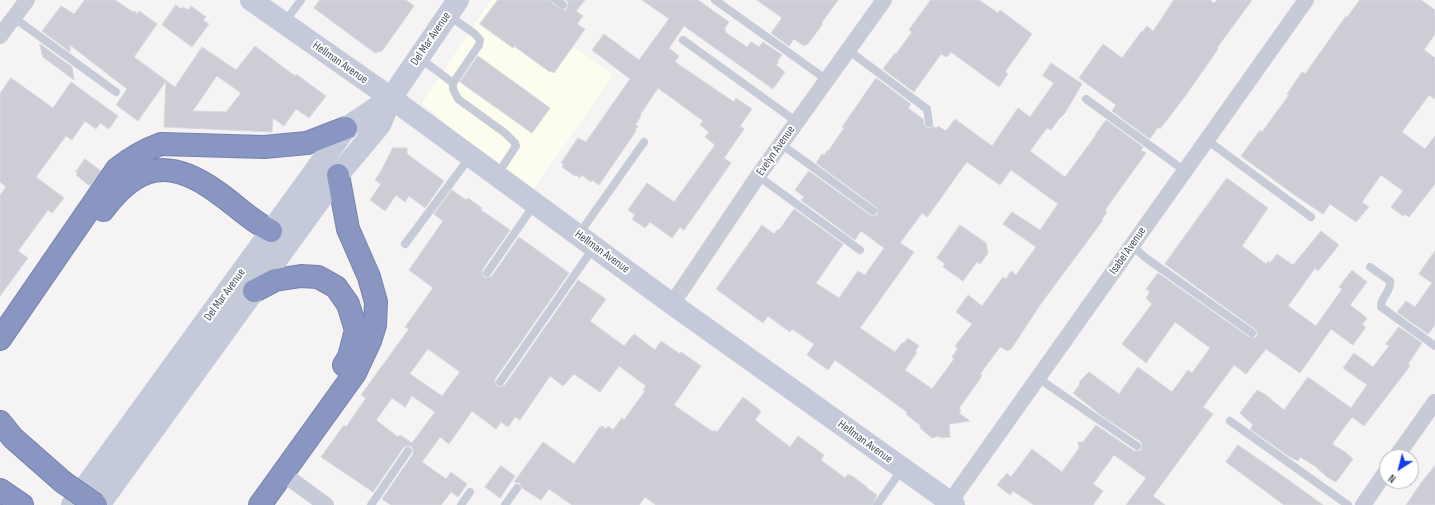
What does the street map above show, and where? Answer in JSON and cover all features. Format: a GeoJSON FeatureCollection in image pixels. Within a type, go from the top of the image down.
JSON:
{"type":"FeatureCollection","features":[{"type":"Feature","properties":{"kind":"highway"},"geometry":{"type":"LineString","coordinates":[[0,339],[117,169],[131,158],[148,148],[161,144],[264,147],[307,143],[346,128]]}},
{"type":"Feature","properties":{"kind":"highway"},"geometry":{"type":"LineString","coordinates":[[0,354],[9,339],[111,199],[133,180],[153,170],[176,170],[197,178],[218,192],[258,224],[271,231]]}},
{"type":"Feature","properties":{"kind":"highway"},"geometry":{"type":"LineString","coordinates":[[260,505],[355,373],[370,341],[375,325],[376,302],[369,277],[348,229],[338,175]]}},
{"type":"Feature","properties":{"kind":"highway"},"geometry":{"type":"LineString","coordinates":[[246,505],[349,357],[356,330],[348,304],[336,288],[318,277],[301,276],[275,280],[254,291]]}},
{"type":"Feature","properties":{"kind":"highway"},"geometry":{"type":"LineString","coordinates":[[0,422],[12,438],[63,482]]}},
{"type":"Feature","properties":{"kind":"highway"},"geometry":{"type":"LineString","coordinates":[[0,442],[96,505]]}},
{"type":"Feature","properties":{"kind":"highway"},"geometry":{"type":"LineString","coordinates":[[0,490],[22,505]]}},
{"type":"Feature","properties":{"kind":"main road","name":"Hellman Avenue"},"geometry":{"type":"LineString","coordinates":[[251,0],[391,98],[672,304],[952,504]]}},
{"type":"Feature","properties":{"kind":"main road","name":"Del Mar Avenue"},"geometry":{"type":"LineString","coordinates":[[100,505],[338,175],[380,125],[391,98],[452,7]]}},
{"type":"Feature","properties":{"kind":"main road","name":"Del Mar Avenue"},"geometry":{"type":"LineString","coordinates":[[72,505],[346,128],[391,98]]}},
{"type":"Feature","properties":{"kind":"street"},"geometry":{"type":"LineString","coordinates":[[0,36],[27,0]]}},
{"type":"Feature","properties":{"kind":"street","name":"Evelyn Avenue"},"geometry":{"type":"LineString","coordinates":[[672,304],[758,176],[884,0]]}},
{"type":"Feature","properties":{"kind":"street","name":"Isabel Avenue"},"geometry":{"type":"LineString","coordinates":[[952,504],[1038,378],[1306,0]]}},
{"type":"Feature","properties":{"kind":"street"},"geometry":{"type":"LineString","coordinates":[[1402,449],[1435,402]]}},
{"type":"Feature","properties":{"kind":"street"},"geometry":{"type":"LineString","coordinates":[[282,473],[326,505]]}},
{"type":"Feature","properties":{"kind":"street"},"geometry":{"type":"LineString","coordinates":[[1362,505],[1379,481]]}},
{"type":"Feature","properties":{"kind":"lane"},"geometry":{"type":"LineString","coordinates":[[284,23],[301,0]]}},
{"type":"Feature","properties":{"kind":"lane"},"geometry":{"type":"LineString","coordinates":[[715,0],[827,80]]}},
{"type":"Feature","properties":{"kind":"lane"},"geometry":{"type":"LineString","coordinates":[[452,7],[480,40],[479,45],[453,83],[453,89],[458,99],[516,143],[516,146],[497,176]]}},
{"type":"Feature","properties":{"kind":"lane"},"geometry":{"type":"LineString","coordinates":[[13,17],[116,92]]}},
{"type":"Feature","properties":{"kind":"lane"},"geometry":{"type":"LineString","coordinates":[[683,40],[797,122]]}},
{"type":"Feature","properties":{"kind":"lane"},"geometry":{"type":"LineString","coordinates":[[848,50],[927,108],[929,123]]}},
{"type":"Feature","properties":{"kind":"lane"},"geometry":{"type":"LineString","coordinates":[[419,58],[453,83]]}},
{"type":"Feature","properties":{"kind":"lane"},"geometry":{"type":"LineString","coordinates":[[1086,99],[1185,171]]}},
{"type":"Feature","properties":{"kind":"lane"},"geometry":{"type":"LineString","coordinates":[[1206,140],[1311,217]]}},
{"type":"Feature","properties":{"kind":"lane"},"geometry":{"type":"LineString","coordinates":[[500,382],[587,241],[644,142]]}},
{"type":"Feature","properties":{"kind":"lane"},"geometry":{"type":"LineString","coordinates":[[781,144],[873,211]]}},
{"type":"Feature","properties":{"kind":"lane"},"geometry":{"type":"LineString","coordinates":[[405,244],[470,156]]}},
{"type":"Feature","properties":{"kind":"lane"},"geometry":{"type":"LineString","coordinates":[[758,176],[860,250]]}},
{"type":"Feature","properties":{"kind":"lane"},"geometry":{"type":"LineString","coordinates":[[487,274],[535,203]]}},
{"type":"Feature","properties":{"kind":"lane"},"geometry":{"type":"LineString","coordinates":[[1132,246],[1152,262],[1252,333]]}},
{"type":"Feature","properties":{"kind":"lane"},"geometry":{"type":"LineString","coordinates":[[1370,267],[1390,281],[1390,288],[1381,302],[1381,307],[1435,346]]}},
{"type":"Feature","properties":{"kind":"lane"},"geometry":{"type":"LineString","coordinates":[[1038,378],[1137,446]]}},
{"type":"Feature","properties":{"kind":"lane"},"geometry":{"type":"LineString","coordinates":[[1230,421],[1348,505]]}},
{"type":"Feature","properties":{"kind":"lane"},"geometry":{"type":"LineString","coordinates":[[371,505],[408,451]]}},
{"type":"Feature","properties":{"kind":"lane"},"geometry":{"type":"LineString","coordinates":[[877,505],[902,468]]}},
{"type":"Feature","properties":{"kind":"lane"},"geometry":{"type":"LineString","coordinates":[[504,505],[517,488]]}},
{"type":"Feature","properties":{"kind":"lane"},"geometry":{"type":"LineString","coordinates":[[461,505],[470,492]]}},
{"type":"Feature","properties":{"kind":"shaded area"},"geometry":{"type":"Polygon","coordinates":[[[491,0],[509,0],[613,75],[529,196],[422,103],[491,0]]]}},
{"type":"Feature","properties":{"kind":"building"},"geometry":{"type":"Polygon","coordinates":[[[85,0],[115,0],[133,12],[134,11],[138,14],[139,11],[157,24],[134,57],[175,87],[202,47],[236,70],[255,46],[295,76],[296,74],[326,96],[309,118],[296,109],[284,126],[273,118],[272,132],[164,127],[166,81],[138,121],[116,105],[127,89],[70,45],[70,52],[42,31],[61,6],[74,14],[85,0]],[[217,76],[193,111],[226,112],[241,93],[217,76]]]}},
{"type":"Feature","properties":{"kind":"building"},"geometry":{"type":"Polygon","coordinates":[[[320,0],[406,0],[414,6],[382,51],[375,53],[314,8],[320,0]]]}},
{"type":"Feature","properties":{"kind":"building"},"geometry":{"type":"Polygon","coordinates":[[[498,0],[551,0],[553,4],[563,10],[566,10],[568,2],[565,0],[585,0],[576,11],[583,16],[577,24],[585,29],[554,73],[551,71],[550,72],[514,46],[513,48],[480,24],[498,0]]]}},
{"type":"Feature","properties":{"kind":"building"},"geometry":{"type":"Polygon","coordinates":[[[642,0],[698,0],[729,22],[724,29],[726,30],[725,32],[747,47],[751,42],[759,47],[763,42],[782,55],[777,61],[779,62],[776,65],[785,72],[773,89],[684,26],[669,48],[679,56],[675,62],[734,102],[736,98],[752,109],[740,126],[744,129],[724,158],[731,163],[684,230],[680,227],[672,238],[650,222],[645,228],[632,219],[635,215],[628,210],[647,183],[674,202],[715,145],[705,137],[709,132],[700,125],[703,121],[658,88],[640,115],[641,116],[635,125],[638,126],[635,130],[636,131],[599,185],[592,180],[591,182],[582,175],[580,178],[576,175],[575,176],[562,167],[564,164],[561,163],[578,138],[586,142],[630,79],[592,50],[604,34],[639,60],[669,19],[642,0]]]}},
{"type":"Feature","properties":{"kind":"building"},"geometry":{"type":"Polygon","coordinates":[[[757,0],[838,0],[807,45],[806,44],[804,46],[794,39],[789,46],[771,33],[782,18],[757,0]]]}},
{"type":"Feature","properties":{"kind":"building"},"geometry":{"type":"Polygon","coordinates":[[[931,0],[979,0],[998,13],[1000,10],[1032,34],[1005,72],[1008,74],[999,87],[951,52],[947,57],[941,54],[914,92],[883,69],[912,32],[909,30],[931,0]]]}},
{"type":"Feature","properties":{"kind":"building"},"geometry":{"type":"Polygon","coordinates":[[[1174,0],[1210,0],[1214,3],[1217,0],[1252,0],[1217,48],[1218,49],[1186,95],[1160,129],[1158,127],[1150,139],[1112,111],[1116,105],[1079,78],[1103,44],[1122,58],[1147,26],[1153,31],[1174,0]]]}},
{"type":"Feature","properties":{"kind":"building"},"geometry":{"type":"Polygon","coordinates":[[[1360,0],[1421,0],[1435,10],[1435,34],[1424,50],[1435,58],[1435,99],[1429,95],[1402,132],[1425,149],[1435,136],[1435,184],[1409,217],[1404,214],[1403,216],[1391,207],[1403,191],[1381,175],[1362,202],[1369,207],[1356,222],[1330,204],[1323,214],[1241,156],[1260,130],[1262,132],[1289,95],[1287,94],[1302,72],[1305,74],[1346,16],[1347,17],[1360,0]]]}},
{"type":"Feature","properties":{"kind":"building"},"geometry":{"type":"Polygon","coordinates":[[[176,5],[181,9],[183,7],[188,10],[191,6],[206,17],[203,20],[209,24],[192,47],[162,25],[176,5]]]}},
{"type":"Feature","properties":{"kind":"building"},"geometry":{"type":"Polygon","coordinates":[[[40,44],[72,67],[74,80],[43,57],[40,44]]]}},
{"type":"Feature","properties":{"kind":"building"},"geometry":{"type":"Polygon","coordinates":[[[478,56],[550,108],[532,133],[460,82],[478,56]]]}},
{"type":"Feature","properties":{"kind":"building"},"geometry":{"type":"Polygon","coordinates":[[[1051,63],[1082,84],[1065,113],[1051,130],[1047,128],[1030,151],[1065,177],[1106,120],[1143,147],[1141,150],[1146,153],[1105,210],[1107,212],[1102,219],[1103,220],[1040,305],[1011,349],[1008,351],[1000,347],[980,374],[982,375],[978,382],[959,408],[961,410],[959,413],[970,421],[949,424],[950,437],[941,438],[938,436],[932,438],[920,428],[921,426],[906,414],[907,412],[835,360],[828,370],[807,355],[814,344],[792,329],[790,332],[768,316],[763,323],[716,289],[762,225],[774,234],[778,229],[779,230],[794,209],[843,244],[816,283],[839,298],[858,271],[865,275],[884,248],[861,231],[855,240],[801,200],[804,197],[795,190],[808,172],[810,172],[870,215],[877,215],[878,211],[876,207],[816,163],[822,154],[824,155],[829,150],[844,128],[842,127],[876,78],[911,104],[908,108],[923,119],[927,128],[933,126],[936,128],[938,126],[946,131],[955,119],[992,146],[1018,108],[1030,117],[1054,83],[1043,76],[1051,63]],[[967,162],[927,217],[922,213],[900,243],[914,252],[860,328],[895,352],[908,338],[919,346],[915,351],[917,352],[905,370],[932,389],[954,359],[952,357],[958,348],[955,346],[972,324],[956,312],[968,295],[982,306],[1003,277],[1006,279],[1011,271],[1016,275],[1036,247],[1003,224],[1012,212],[1040,230],[1058,204],[1011,170],[1000,185],[967,162]]]}},
{"type":"Feature","properties":{"kind":"building"},"geometry":{"type":"Polygon","coordinates":[[[11,78],[53,108],[71,82],[118,116],[109,129],[100,123],[96,129],[85,121],[72,140],[66,136],[36,177],[64,198],[52,213],[48,210],[18,251],[28,258],[0,296],[0,195],[6,187],[0,182],[0,94],[11,78]]]}},
{"type":"Feature","properties":{"kind":"building"},"geometry":{"type":"Polygon","coordinates":[[[393,148],[407,148],[407,154],[444,181],[425,208],[409,196],[405,202],[396,195],[385,211],[370,200],[381,184],[375,180],[393,148]]]}},
{"type":"Feature","properties":{"kind":"building"},"geometry":{"type":"Polygon","coordinates":[[[85,159],[101,171],[90,186],[76,175],[78,173],[76,172],[85,159]]]}},
{"type":"Feature","properties":{"kind":"building"},"geometry":{"type":"Polygon","coordinates":[[[1227,178],[1268,208],[1242,246],[1266,264],[1268,261],[1270,263],[1277,254],[1293,265],[1321,231],[1339,245],[1318,271],[1315,268],[1288,306],[1316,326],[1342,289],[1339,287],[1352,270],[1367,282],[1350,305],[1367,318],[1362,325],[1366,327],[1353,345],[1331,329],[1300,373],[1266,349],[1246,374],[1234,365],[1203,407],[1213,414],[1153,496],[1165,505],[1126,505],[1146,478],[1114,455],[1093,484],[1103,491],[1093,505],[1034,505],[1013,491],[1010,495],[997,485],[1007,473],[1011,477],[1032,449],[1062,472],[1079,448],[1078,442],[1083,442],[1096,425],[1134,451],[1139,451],[1142,449],[1142,444],[1140,441],[1102,416],[1073,393],[1079,386],[1080,381],[1089,372],[1119,394],[1138,367],[1172,392],[1188,370],[1192,373],[1210,348],[1175,322],[1146,363],[1122,344],[1152,304],[1146,298],[1150,292],[1146,289],[1158,273],[1249,337],[1254,338],[1257,336],[1257,331],[1255,329],[1165,264],[1227,178]]]}},
{"type":"Feature","properties":{"kind":"building"},"geometry":{"type":"Polygon","coordinates":[[[452,190],[466,200],[468,198],[482,208],[481,210],[510,230],[482,270],[484,277],[487,278],[492,276],[519,237],[569,273],[495,379],[497,386],[500,387],[505,385],[578,280],[606,299],[590,321],[624,346],[634,334],[655,350],[661,341],[680,354],[681,352],[701,366],[674,405],[713,432],[714,430],[717,432],[743,397],[761,411],[755,420],[790,447],[798,436],[824,455],[821,460],[845,478],[848,474],[851,475],[877,495],[872,505],[656,505],[645,497],[639,505],[572,505],[549,489],[541,500],[522,488],[520,483],[514,482],[543,442],[574,464],[599,428],[602,426],[606,429],[608,426],[613,430],[622,418],[624,420],[645,391],[643,390],[646,386],[619,366],[600,392],[574,374],[563,386],[550,376],[520,420],[515,417],[508,427],[501,422],[496,429],[472,411],[449,444],[440,437],[422,462],[446,479],[451,472],[467,484],[458,497],[451,492],[441,505],[391,505],[382,499],[413,454],[413,449],[411,446],[406,446],[403,448],[373,492],[321,457],[344,425],[346,427],[366,398],[361,395],[409,329],[405,327],[433,288],[409,270],[443,221],[434,214],[452,190]],[[428,349],[410,374],[442,396],[460,372],[428,349]],[[412,396],[405,407],[392,398],[376,420],[398,437],[400,435],[412,443],[435,412],[412,396]]]}},
{"type":"Feature","properties":{"kind":"building"},"geometry":{"type":"Polygon","coordinates":[[[960,225],[986,243],[988,253],[980,264],[977,262],[963,281],[943,267],[945,264],[937,258],[960,225]]]}},
{"type":"Feature","properties":{"kind":"building"},"geometry":{"type":"Polygon","coordinates":[[[1435,251],[1435,325],[1428,334],[1397,312],[1406,301],[1415,307],[1432,283],[1419,274],[1435,251]]]}},
{"type":"Feature","properties":{"kind":"building"},"geometry":{"type":"Polygon","coordinates":[[[1399,327],[1422,343],[1408,364],[1410,366],[1364,426],[1352,417],[1332,444],[1353,459],[1336,482],[1300,457],[1298,461],[1290,457],[1250,429],[1253,425],[1240,413],[1257,390],[1266,395],[1284,410],[1308,377],[1351,408],[1367,385],[1343,368],[1354,353],[1373,367],[1389,346],[1386,344],[1399,327]]]}},
{"type":"Feature","properties":{"kind":"building"},"geometry":{"type":"Polygon","coordinates":[[[1238,445],[1323,505],[1284,505],[1226,462],[1238,445]]]}},
{"type":"Feature","properties":{"kind":"building"},"geometry":{"type":"Polygon","coordinates":[[[501,466],[515,476],[500,498],[485,487],[501,466]]]}},
{"type":"Feature","properties":{"kind":"building"},"geometry":{"type":"Polygon","coordinates":[[[1435,466],[1435,505],[1406,505],[1417,489],[1419,489],[1421,483],[1435,466]]]}}]}
